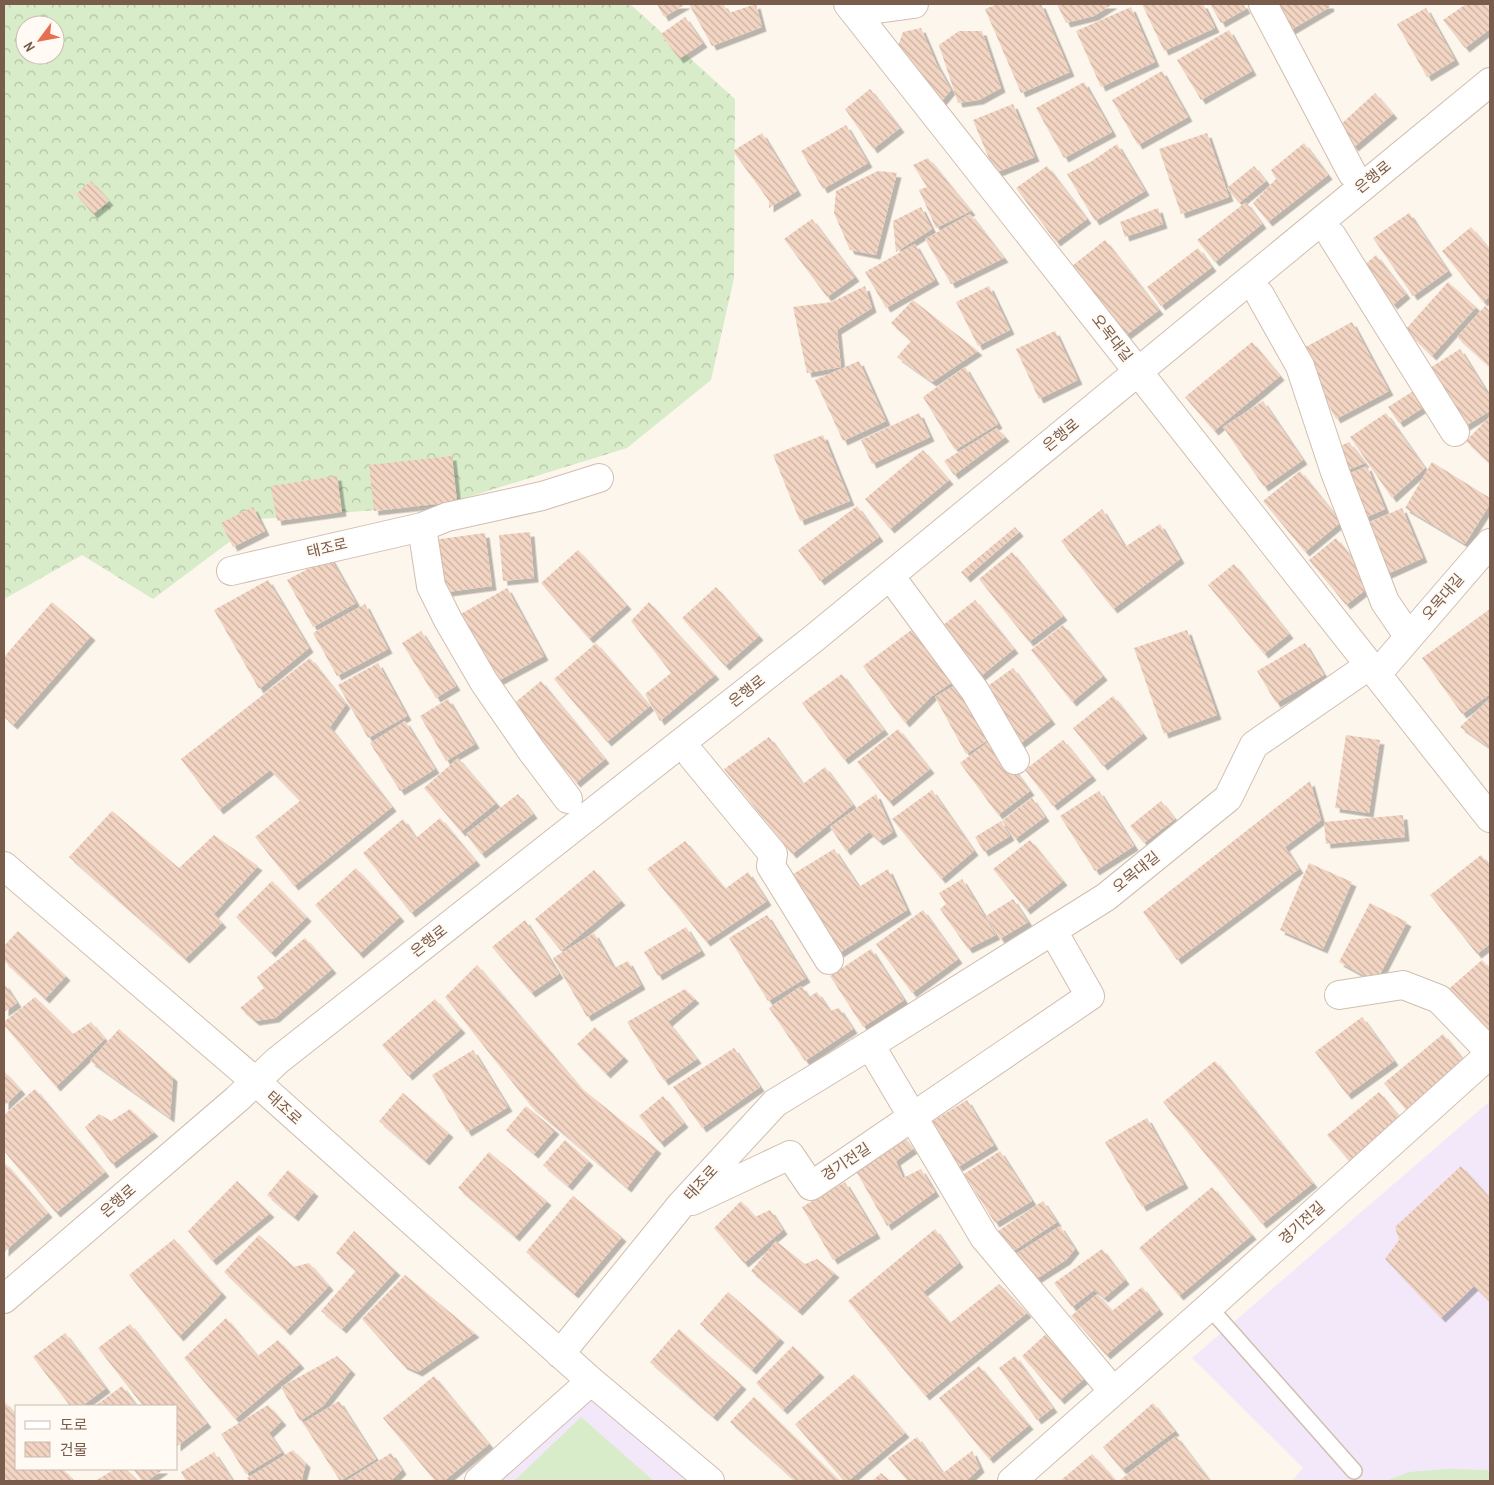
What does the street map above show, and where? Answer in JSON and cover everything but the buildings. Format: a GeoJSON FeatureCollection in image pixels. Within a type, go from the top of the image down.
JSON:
{"type":"FeatureCollection","features":[{"type":"Feature","properties":{"kind":"street","name":"오목대길"},"geometry":{"type":"LineString","coordinates":[[852,8],[914,4]]}},
{"type":"Feature","properties":{"kind":"street","name":"은행로"},"geometry":{"type":"LineString","coordinates":[[1263,4],[1352,173]]}},
{"type":"Feature","properties":{"kind":"street","name":"오목대길"},"geometry":{"type":"LineString","coordinates":[[852,8],[1490,818]]}},
{"type":"Feature","properties":{"kind":"street","name":"은행로"},"geometry":{"type":"LineString","coordinates":[[4,1299],[237,1099],[292,1049],[805,645],[1490,82]]}},
{"type":"Feature","properties":{"kind":"street"},"geometry":{"type":"LineString","coordinates":[[1332,236],[1455,432]]}},
{"type":"Feature","properties":{"kind":"street"},"geometry":{"type":"LineString","coordinates":[[1260,295],[1300,366],[1335,472],[1385,602],[1409,637]]}},
{"type":"Feature","properties":{"kind":"street"},"geometry":{"type":"LineString","coordinates":[[568,799],[484,682],[448,620],[431,586],[422,527],[447,517],[542,496],[599,478]]}},
{"type":"Feature","properties":{"kind":"street","name":"태조로"},"geometry":{"type":"LineString","coordinates":[[231,571],[422,527]]}},
{"type":"Feature","properties":{"kind":"street","name":"오목대길"},"geometry":{"type":"LineString","coordinates":[[870,1046],[1106,897],[1228,798],[1254,745],[1373,669],[1409,637],[1490,543]]}},
{"type":"Feature","properties":{"kind":"street"},"geometry":{"type":"LineString","coordinates":[[899,588],[975,691],[1015,760]]}},
{"type":"Feature","properties":{"kind":"street"},"geometry":{"type":"LineString","coordinates":[[692,756],[773,854],[772,866],[829,960]]}},
{"type":"Feature","properties":{"kind":"street","name":"태조로"},"geometry":{"type":"LineString","coordinates":[[4,866],[255,1081],[560,1354],[710,1481]]}},
{"type":"Feature","properties":{"kind":"street","name":"경기전길"},"geometry":{"type":"LineString","coordinates":[[680,1206],[790,1155],[810,1186],[1090,996],[1053,931]]}},
{"type":"Feature","properties":{"kind":"street","name":"경기전길"},"geometry":{"type":"LineString","coordinates":[[1012,1481],[1209,1307],[1490,1053],[1439,999],[1403,985],[1339,995]]}},
{"type":"Feature","properties":{"kind":"street"},"geometry":{"type":"LineString","coordinates":[[870,1046],[984,1237],[1113,1391]]}},
{"type":"Feature","properties":{"kind":"street","name":"태조로"},"geometry":{"type":"LineString","coordinates":[[560,1354],[680,1206],[775,1103],[870,1046]]}},
{"type":"Feature","properties":{"kind":"street"},"geometry":{"type":"LineString","coordinates":[[479,1481],[591,1381]]}},
{"type":"Feature","properties":{"kind":"lane"},"geometry":{"type":"LineString","coordinates":[[1209,1307],[1354,1471]]}},
{"type":"Feature","properties":{"kind":"shaded area"},"geometry":{"type":"Polygon","coordinates":[[[1490,1101],[1490,1481],[1292,1481],[1303,1468],[1192,1358],[1490,1101]]]}},
{"type":"Feature","properties":{"kind":"shaded area"},"geometry":{"type":"Polygon","coordinates":[[[591,1381],[710,1481],[479,1481],[591,1381]]]}},
{"type":"Feature","properties":{"kind":"green space"},"geometry":{"type":"Polygon","coordinates":[[[4,4],[630,4],[735,99],[734,278],[711,380],[627,448],[442,505],[260,519],[153,599],[82,555],[4,599],[4,4]]]}},
{"type":"Feature","properties":{"kind":"green space"},"geometry":{"type":"Polygon","coordinates":[[[581,1417],[654,1481],[514,1481],[581,1417]]]}},
{"type":"Feature","properties":{"kind":"green space"},"geometry":{"type":"Polygon","coordinates":[[[1449,1469],[1487,1470],[1490,1473],[1490,1481],[1386,1481],[1409,1472],[1449,1469]]]}}]}
